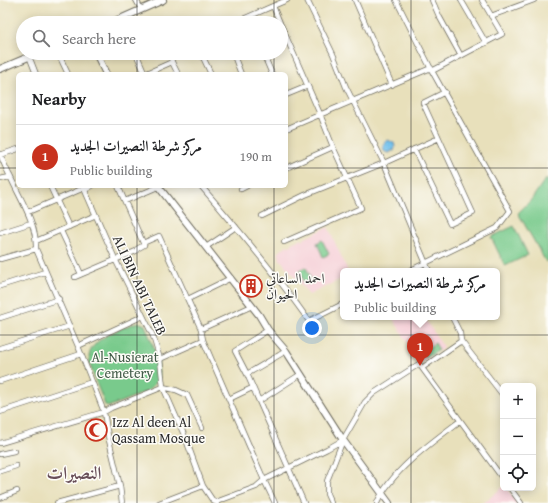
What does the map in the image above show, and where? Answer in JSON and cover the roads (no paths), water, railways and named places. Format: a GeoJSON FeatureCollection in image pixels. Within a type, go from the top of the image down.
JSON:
{"type":"FeatureCollection","features":[{"type":"Feature","properties":{"kind":"street"},"geometry":{"type":"LineString","coordinates":[[136,0],[141,9]]}},
{"type":"Feature","properties":{"kind":"street"},"geometry":{"type":"LineString","coordinates":[[129,16],[162,0]]}},
{"type":"Feature","properties":{"kind":"street"},"geometry":{"type":"LineString","coordinates":[[251,16],[287,0]]}},
{"type":"Feature","properties":{"kind":"street"},"geometry":{"type":"LineString","coordinates":[[307,0],[384,164],[428,268]]}},
{"type":"Feature","properties":{"kind":"street"},"geometry":{"type":"LineString","coordinates":[[355,0],[392,85]]}},
{"type":"Feature","properties":{"kind":"street"},"geometry":{"type":"LineString","coordinates":[[396,0],[510,211],[498,228],[415,268]]}},
{"type":"Feature","properties":{"kind":"street"},"geometry":{"type":"LineString","coordinates":[[432,0],[438,16],[461,56]]}},
{"type":"Feature","properties":{"kind":"street"},"geometry":{"type":"LineString","coordinates":[[461,0],[486,43]]}},
{"type":"Feature","properties":{"kind":"street"},"geometry":{"type":"LineString","coordinates":[[288,128],[401,80],[432,69],[461,56],[502,34],[482,0]]}},
{"type":"Feature","properties":{"kind":"street"},"geometry":{"type":"LineString","coordinates":[[491,16],[534,0]]}},
{"type":"Feature","properties":{"kind":"street"},"geometry":{"type":"LineString","coordinates":[[273,6],[277,16]]}},
{"type":"Feature","properties":{"kind":"street"},"geometry":{"type":"LineString","coordinates":[[284,242],[361,208],[333,147],[288,40]]}},
{"type":"Feature","properties":{"kind":"street"},"geometry":{"type":"LineString","coordinates":[[0,69],[20,60]]}},
{"type":"Feature","properties":{"kind":"street"},"geometry":{"type":"LineString","coordinates":[[31,60],[35,72]]}},
{"type":"Feature","properties":{"kind":"street"},"geometry":{"type":"LineString","coordinates":[[61,60],[67,72]]}},
{"type":"Feature","properties":{"kind":"street"},"geometry":{"type":"LineString","coordinates":[[99,60],[105,72]]}},
{"type":"Feature","properties":{"kind":"street"},"geometry":{"type":"LineString","coordinates":[[139,60],[144,72]]}},
{"type":"Feature","properties":{"kind":"street"},"geometry":{"type":"LineString","coordinates":[[204,60],[210,72]]}},
{"type":"Feature","properties":{"kind":"street"},"geometry":{"type":"LineString","coordinates":[[236,60],[240,72]]}},
{"type":"Feature","properties":{"kind":"street"},"geometry":{"type":"LineString","coordinates":[[266,60],[271,72]]}},
{"type":"Feature","properties":{"kind":"street"},"geometry":{"type":"LineString","coordinates":[[150,72],[172,62],[177,72]]}},
{"type":"Feature","properties":{"kind":"street"},"geometry":{"type":"LineString","coordinates":[[288,95],[308,86]]}},
{"type":"Feature","properties":{"kind":"street"},"geometry":{"type":"LineString","coordinates":[[414,149],[450,224],[473,213],[423,103],[445,92]]}},
{"type":"Feature","properties":{"kind":"street"},"geometry":{"type":"LineString","coordinates":[[262,216],[305,195],[384,164],[439,138]]}},
{"type":"Feature","properties":{"kind":"street"},"geometry":{"type":"LineString","coordinates":[[288,167],[333,147]]}},
{"type":"Feature","properties":{"kind":"street"},"geometry":{"type":"LineString","coordinates":[[16,150],[0,155],[28,212],[36,241],[36,249],[45,272],[59,299],[104,412],[120,486],[122,503]]}},
{"type":"Feature","properties":{"kind":"street"},"geometry":{"type":"LineString","coordinates":[[0,180],[10,177]]}},
{"type":"Feature","properties":{"kind":"street"},"geometry":{"type":"LineString","coordinates":[[51,188],[69,227]]}},
{"type":"Feature","properties":{"kind":"street"},"geometry":{"type":"LineString","coordinates":[[28,212],[84,188]]}},
{"type":"Feature","properties":{"kind":"street","name":"ALI BIN ABI TALEB"},"geometry":{"type":"LineString","coordinates":[[84,188],[115,259],[152,336],[160,358],[163,387],[204,486],[213,501],[216,502]]}},
{"type":"Feature","properties":{"kind":"street"},"geometry":{"type":"LineString","coordinates":[[75,277],[136,251],[144,245],[119,188]]}},
{"type":"Feature","properties":{"kind":"street"},"geometry":{"type":"LineString","coordinates":[[125,201],[154,188]]}},
{"type":"Feature","properties":{"kind":"street"},"geometry":{"type":"LineString","coordinates":[[161,188],[231,278],[268,330],[286,351],[343,440],[389,503]]}},
{"type":"Feature","properties":{"kind":"street"},"geometry":{"type":"LineString","coordinates":[[203,188],[236,227],[309,321],[340,306]]}},
{"type":"Feature","properties":{"kind":"street"},"geometry":{"type":"LineString","coordinates":[[36,241],[96,215]]}},
{"type":"Feature","properties":{"kind":"street"},"geometry":{"type":"LineString","coordinates":[[0,233],[31,223]]}},
{"type":"Feature","properties":{"kind":"street"},"geometry":{"type":"LineString","coordinates":[[206,247],[236,227]]}},
{"type":"Feature","properties":{"kind":"street"},"geometry":{"type":"LineString","coordinates":[[61,231],[81,274]]}},
{"type":"Feature","properties":{"kind":"street"},"geometry":{"type":"LineString","coordinates":[[143,242],[159,236],[188,299],[201,329],[203,340],[275,503]]}},
{"type":"Feature","properties":{"kind":"street"},"geometry":{"type":"LineString","coordinates":[[0,259],[36,249]]}},
{"type":"Feature","properties":{"kind":"street"},"geometry":{"type":"LineString","coordinates":[[0,286],[45,272]]}},
{"type":"Feature","properties":{"kind":"street"},"geometry":{"type":"LineString","coordinates":[[188,299],[231,278]]}},
{"type":"Feature","properties":{"kind":"street"},"geometry":{"type":"LineString","coordinates":[[0,318],[59,299]]}},
{"type":"Feature","properties":{"kind":"street"},"geometry":{"type":"LineString","coordinates":[[201,329],[252,306]]}},
{"type":"Feature","properties":{"kind":"street"},"geometry":{"type":"LineString","coordinates":[[78,346],[143,316]]}},
{"type":"Feature","properties":{"kind":"street"},"geometry":{"type":"LineString","coordinates":[[454,320],[460,333],[461,341],[500,391]]}},
{"type":"Feature","properties":{"kind":"street"},"geometry":{"type":"LineString","coordinates":[[0,348],[70,326]]}},
{"type":"Feature","properties":{"kind":"street"},"geometry":{"type":"LineString","coordinates":[[268,330],[235,351],[247,374],[304,503]]}},
{"type":"Feature","properties":{"kind":"street"},"geometry":{"type":"LineString","coordinates":[[160,358],[203,340]]}},
{"type":"Feature","properties":{"kind":"street"},"geometry":{"type":"LineString","coordinates":[[422,368],[461,341]]}},
{"type":"Feature","properties":{"kind":"street"},"geometry":{"type":"LineString","coordinates":[[247,374],[286,351]]}},
{"type":"Feature","properties":{"kind":"street"},"geometry":{"type":"LineString","coordinates":[[0,381],[81,354]]}},
{"type":"Feature","properties":{"kind":"street"},"geometry":{"type":"LineString","coordinates":[[331,503],[327,494],[327,481],[343,440],[365,402],[374,393],[419,364],[500,475]]}},
{"type":"Feature","properties":{"kind":"street"},"geometry":{"type":"LineString","coordinates":[[259,401],[301,374]]}},
{"type":"Feature","properties":{"kind":"street"},"geometry":{"type":"LineString","coordinates":[[0,412],[92,382]]}},
{"type":"Feature","properties":{"kind":"street"},"geometry":{"type":"LineString","coordinates":[[0,443],[104,412],[163,387],[176,390],[187,395],[202,428]]}},
{"type":"Feature","properties":{"kind":"street"},"geometry":{"type":"LineString","coordinates":[[229,399],[252,388]]}},
{"type":"Feature","properties":{"kind":"street"},"geometry":{"type":"LineString","coordinates":[[377,503],[382,493],[398,473],[429,445],[460,421]]}},
{"type":"Feature","properties":{"kind":"street"},"geometry":{"type":"LineString","coordinates":[[216,502],[254,488],[264,480],[343,440]]}},
{"type":"Feature","properties":{"kind":"street"},"geometry":{"type":"LineString","coordinates":[[0,454],[14,451]]}},
{"type":"Feature","properties":{"kind":"street"},"geometry":{"type":"LineString","coordinates":[[0,471],[16,466]]}},
{"type":"Feature","properties":{"kind":"street"},"geometry":{"type":"LineString","coordinates":[[57,503],[120,486]]}},
{"type":"Feature","properties":{"kind":"street"},"geometry":{"type":"LineString","coordinates":[[159,503],[204,486]]}},
{"type":"Feature","properties":{"kind":"street"},"geometry":{"type":"LineString","coordinates":[[512,491],[521,503]]}},
{"type":"Feature","properties":{"kind":"street"},"geometry":{"type":"LineString","coordinates":[[0,498],[17,492]]}},
{"type":"Feature","properties":{"kind":"water"},"geometry":{"type":"Polygon","coordinates":[[[388,140],[394,143],[395,147],[394,151],[391,151],[390,153],[385,152],[383,148],[385,142],[388,140]]]}},
{"type":"Feature","properties":{"kind":"place","name":"احمد الساعاتي الحيوان"},"geometry":{"type":"Point","coordinates":[251,286]}},
{"type":"Feature","properties":{"kind":"place","name":"مركز شرطة النصيرات الجديد"},"geometry":{"type":"Point","coordinates":[420,366]}},
{"type":"Feature","properties":{"kind":"place","name":"Izz Al deen Al Qassam Mosque"},"geometry":{"type":"Point","coordinates":[96,430]}},
{"type":"Feature","properties":{"kind":"district","name":"النصيرات"},"geometry":{"type":"Point","coordinates":[74,473]}},
{"type":"Feature","properties":{"kind":"park label","name":"Al-Nusierat Cemetery"},"geometry":{"type":"Point","coordinates":[125,366]}}]}
